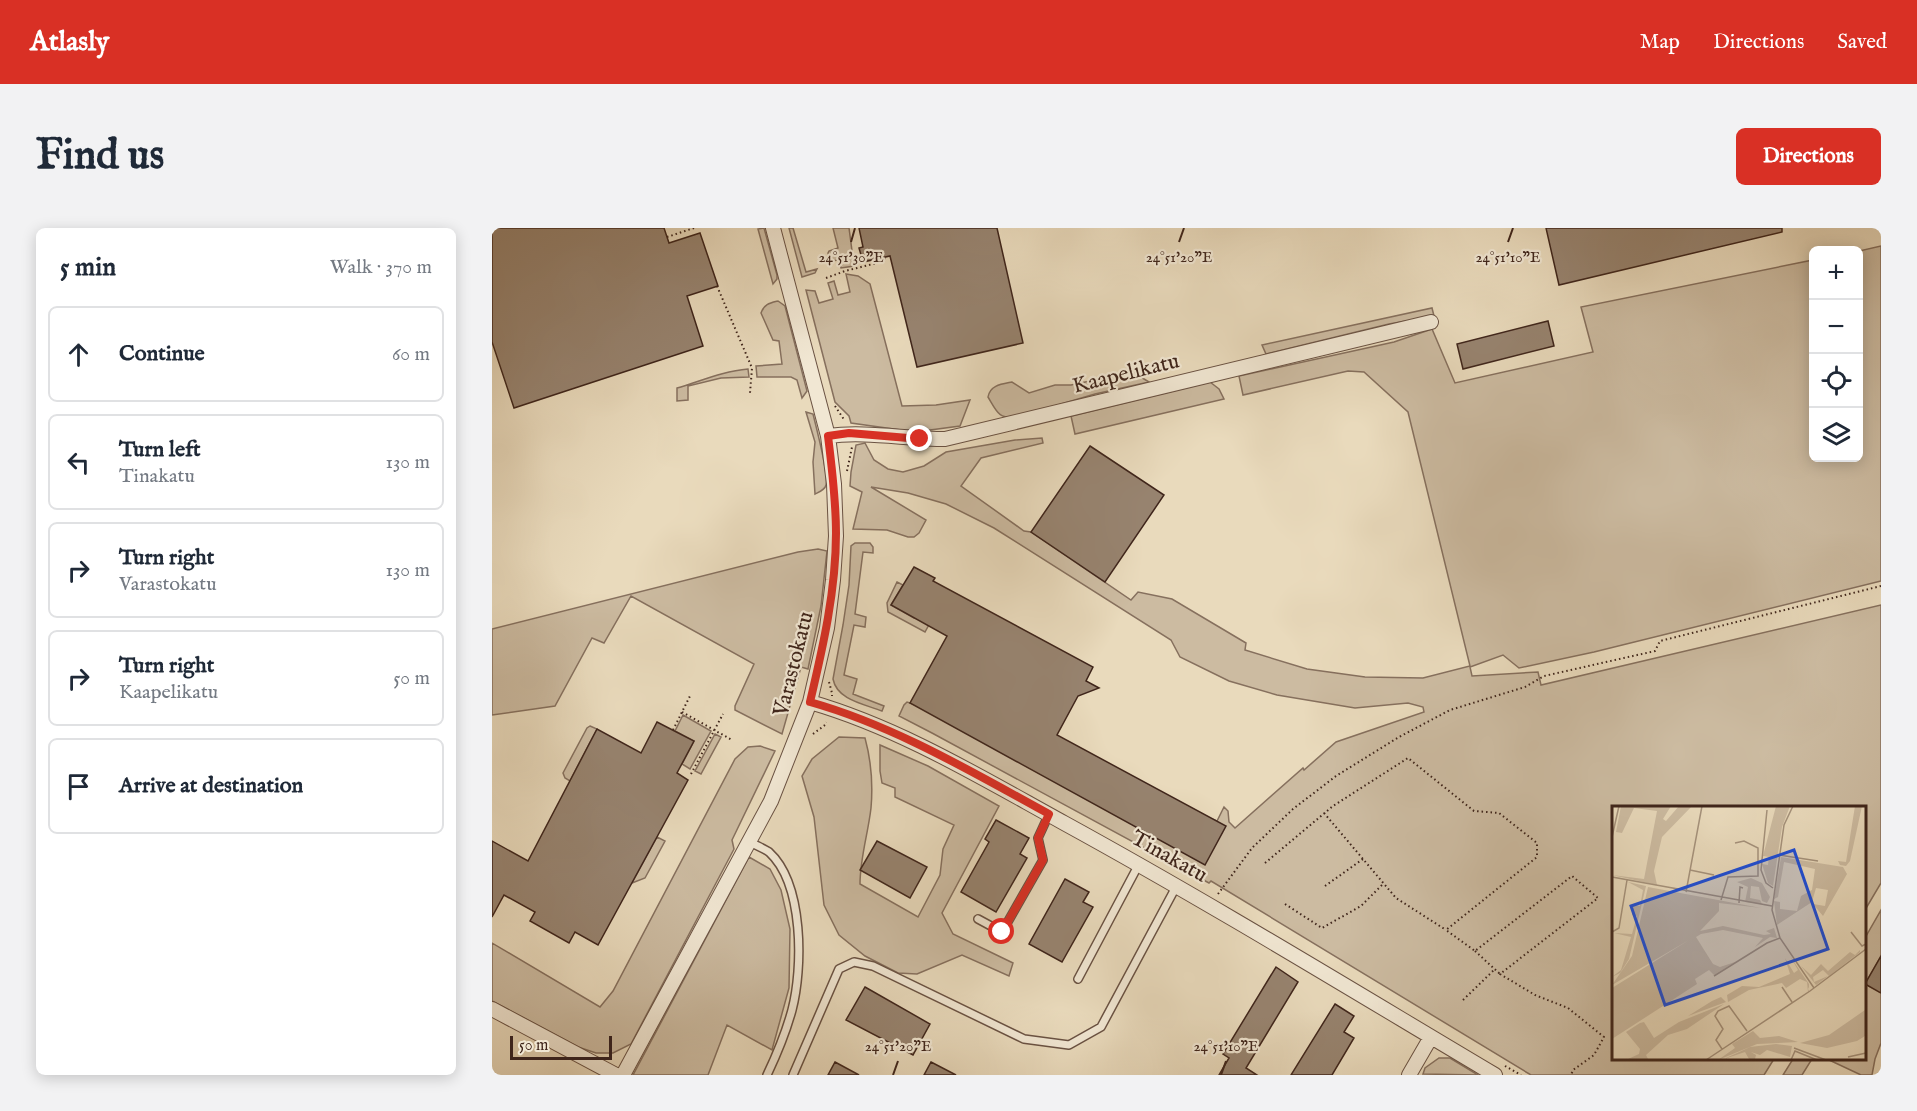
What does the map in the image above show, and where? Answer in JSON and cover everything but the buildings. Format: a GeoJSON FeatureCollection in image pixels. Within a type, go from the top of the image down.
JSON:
{"type":"FeatureCollection","features":[{"type":"Feature","properties":{"kind":"street","name":"Varastokatu"},"geometry":{"type":"LineString","coordinates":[[623,1075],[771,801],[810,702],[827,628],[835,558],[836,500],[828,436],[773,228]]}},
{"type":"Feature","properties":{"kind":"street","name":"Kaapelikatu"},"geometry":{"type":"LineString","coordinates":[[828,436],[849,433],[945,439],[1431,322]]}},
{"type":"Feature","properties":{"kind":"street","name":"Tinakatu"},"geometry":{"type":"LineString","coordinates":[[810,702],[909,740],[1049,814],[1177,885],[1495,1075]]}},
{"type":"Feature","properties":{"kind":"street"},"geometry":{"type":"LineString","coordinates":[[492,1009],[616,1075]]}},
{"type":"Feature","properties":{"kind":"street"},"geometry":{"type":"LineString","coordinates":[[1409,1075],[1431,1037]]}},
{"type":"Feature","properties":{"kind":"lane"},"geometry":{"type":"LineString","coordinates":[[978,919],[1002,932],[1043,860],[1038,838],[1049,814]]}},
{"type":"Feature","properties":{"kind":"lane"},"geometry":{"type":"LineString","coordinates":[[748,841],[768,851],[775,860],[793,893],[796,910],[799,957],[792,1009],[767,1075]]}},
{"type":"Feature","properties":{"kind":"lane"},"geometry":{"type":"LineString","coordinates":[[1078,979],[1139,864]]}},
{"type":"Feature","properties":{"kind":"lane"},"geometry":{"type":"LineString","coordinates":[[793,1075],[839,969],[854,962],[873,966],[1024,1039],[1069,1045],[1101,1027],[1177,885]]}},
{"type":"Feature","properties":{"kind":"path"},"geometry":{"type":"LineString","coordinates":[[667,237],[694,228]]}},
{"type":"Feature","properties":{"kind":"path"},"geometry":{"type":"LineString","coordinates":[[826,278],[885,261],[884,257]]}},
{"type":"Feature","properties":{"kind":"path"},"geometry":{"type":"LineString","coordinates":[[717,286],[752,368],[750,393]]}},
{"type":"Feature","properties":{"kind":"path"},"geometry":{"type":"LineString","coordinates":[[1218,894],[1252,848],[1293,809],[1336,776],[1399,737],[1450,710],[1525,687],[1544,676],[1655,651],[1660,640],[1881,586]]}},
{"type":"Feature","properties":{"kind":"path"},"geometry":{"type":"LineString","coordinates":[[673,730],[690,696]]}},
{"type":"Feature","properties":{"kind":"path"},"geometry":{"type":"LineString","coordinates":[[682,712],[732,740]]}},
{"type":"Feature","properties":{"kind":"path"},"geometry":{"type":"LineString","coordinates":[[691,774],[723,714]]}},
{"type":"Feature","properties":{"kind":"path"},"geometry":{"type":"LineString","coordinates":[[1265,863],[1333,806],[1408,758],[1474,811],[1500,813],[1537,843],[1537,857],[1446,930]]}},
{"type":"Feature","properties":{"kind":"path"},"geometry":{"type":"LineString","coordinates":[[1324,813],[1396,898],[1475,951],[1500,974],[1535,995],[1568,1008],[1604,1037],[1594,1055],[1573,1070],[1571,1075]]}},
{"type":"Feature","properties":{"kind":"path"},"geometry":{"type":"LineString","coordinates":[[1325,886],[1363,858]]}},
{"type":"Feature","properties":{"kind":"path"},"geometry":{"type":"LineString","coordinates":[[1475,951],[1572,876],[1598,898],[1500,974]]}},
{"type":"Feature","properties":{"kind":"path"},"geometry":{"type":"LineString","coordinates":[[1285,904],[1322,928],[1361,906],[1384,883]]}},
{"type":"Feature","properties":{"kind":"path"},"geometry":{"type":"LineString","coordinates":[[1463,1000],[1495,969]]}},
{"type":"Feature","properties":{"kind":"shaded area"},"geometry":{"type":"Polygon","coordinates":[[[764,228],[777,275],[773,284],[758,229],[764,228]]]}},
{"type":"Feature","properties":{"kind":"shaded area"},"geometry":{"type":"Polygon","coordinates":[[[789,228],[793,228],[806,272],[817,269],[815,273],[802,277],[789,228]]]}},
{"type":"Feature","properties":{"kind":"shaded area"},"geometry":{"type":"Polygon","coordinates":[[[833,228],[849,228],[854,266],[841,268],[839,260],[830,261],[829,251],[838,248],[833,228]]]}},
{"type":"Feature","properties":{"kind":"shaded area"},"geometry":{"type":"Polygon","coordinates":[[[1881,246],[1881,581],[1594,652],[1519,668],[1503,655],[1470,667],[1472,676],[1538,672],[1541,685],[1881,605],[1881,883],[1866,908],[1866,806],[1612,806],[1612,1060],[1773,1060],[1764,1075],[1531,1075],[1211,881],[1209,883],[899,716],[907,702],[1217,821],[1224,807],[1228,811],[1229,822],[1235,828],[1336,742],[1424,712],[1423,707],[1408,703],[1355,708],[1277,695],[1229,681],[1180,657],[1171,640],[994,528],[946,504],[908,493],[871,487],[926,520],[914,537],[887,530],[853,529],[862,492],[850,486],[856,445],[865,443],[874,460],[888,469],[903,472],[924,466],[946,452],[1015,440],[1042,438],[1043,443],[981,458],[961,486],[1024,531],[1031,532],[1131,600],[1138,592],[1172,599],[1246,643],[1245,650],[1307,669],[1365,677],[1423,678],[1470,666],[1408,412],[1364,372],[1348,371],[1243,395],[1239,376],[1394,342],[1432,329],[1455,383],[1593,352],[1581,307],[1809,261],[1809,462],[1863,462],[1863,250],[1881,246]]]}},
{"type":"Feature","properties":{"kind":"shaded area"},"geometry":{"type":"Polygon","coordinates":[[[846,274],[858,276],[870,284],[902,406],[936,405],[970,400],[960,426],[915,432],[851,423],[849,416],[835,402],[806,290],[815,291],[819,303],[833,299],[828,283],[834,281],[838,295],[850,292],[846,274]]]}},
{"type":"Feature","properties":{"kind":"shaded area"},"geometry":{"type":"Polygon","coordinates":[[[778,301],[785,306],[807,391],[802,398],[797,380],[791,377],[757,377],[756,366],[782,364],[779,341],[773,340],[761,313],[770,303],[778,301]]]}},
{"type":"Feature","properties":{"kind":"shaded area"},"geometry":{"type":"Polygon","coordinates":[[[1432,308],[1434,316],[1389,324],[1266,354],[1262,345],[1432,308]]]}},
{"type":"Feature","properties":{"kind":"shaded area"},"geometry":{"type":"Polygon","coordinates":[[[748,369],[749,377],[721,378],[688,386],[688,400],[677,401],[677,388],[721,374],[748,369]]]}},
{"type":"Feature","properties":{"kind":"shaded area"},"geometry":{"type":"Polygon","coordinates":[[[1137,371],[1139,376],[1149,382],[1095,394],[1017,417],[1002,416],[988,397],[994,388],[1012,382],[1029,393],[1055,385],[1071,385],[1137,371]]]}},
{"type":"Feature","properties":{"kind":"shaded area"},"geometry":{"type":"Polygon","coordinates":[[[1210,382],[1219,389],[1224,399],[1075,434],[1071,416],[1210,382]]]}},
{"type":"Feature","properties":{"kind":"shaded area"},"geometry":{"type":"Polygon","coordinates":[[[806,412],[813,414],[826,472],[825,487],[815,494],[813,462],[815,442],[806,412]]]}},
{"type":"Feature","properties":{"kind":"shaded area"},"geometry":{"type":"Polygon","coordinates":[[[855,543],[870,543],[873,553],[863,552],[855,614],[866,617],[865,627],[854,625],[844,675],[857,679],[853,694],[884,706],[882,711],[846,697],[840,692],[833,679],[849,585],[851,546],[855,543]]]}},
{"type":"Feature","properties":{"kind":"shaded area"},"geometry":{"type":"Polygon","coordinates":[[[818,549],[827,551],[821,606],[808,669],[801,667],[782,734],[735,710],[754,664],[631,596],[604,643],[592,638],[555,706],[492,715],[492,629],[798,552],[818,549]]]}},
{"type":"Feature","properties":{"kind":"shaded area"},"geometry":{"type":"Polygon","coordinates":[[[897,582],[903,585],[891,605],[914,618],[931,621],[925,632],[888,612],[887,603],[897,582]]]}},
{"type":"Feature","properties":{"kind":"shaded area"},"geometry":{"type":"Polygon","coordinates":[[[683,715],[711,731],[690,769],[682,764],[694,741],[675,731],[683,715]]]}},
{"type":"Feature","properties":{"kind":"shaded area"},"geometry":{"type":"Polygon","coordinates":[[[590,726],[597,729],[570,781],[563,773],[590,726]]]}},
{"type":"Feature","properties":{"kind":"shaded area"},"geometry":{"type":"Polygon","coordinates":[[[715,734],[721,737],[701,774],[695,771],[715,734]]]}},
{"type":"Feature","properties":{"kind":"shaded area"},"geometry":{"type":"Polygon","coordinates":[[[839,737],[865,738],[870,764],[871,808],[860,884],[918,917],[940,875],[943,849],[954,825],[895,797],[895,788],[882,783],[880,745],[928,766],[999,806],[942,913],[953,934],[1013,963],[1009,976],[962,955],[917,974],[898,973],[865,956],[839,935],[824,905],[814,817],[802,776],[812,759],[839,737]]]}},
{"type":"Feature","properties":{"kind":"shaded area"},"geometry":{"type":"Polygon","coordinates":[[[760,746],[775,751],[732,840],[734,849],[631,1044],[613,1053],[596,1053],[578,1047],[492,1001],[492,943],[600,1007],[613,991],[735,759],[748,747],[760,746]]]}},
{"type":"Feature","properties":{"kind":"shaded area"},"geometry":{"type":"Polygon","coordinates":[[[657,837],[665,841],[645,878],[632,883],[657,837]]]}},
{"type":"Feature","properties":{"kind":"shaded area"},"geometry":{"type":"Polygon","coordinates":[[[749,857],[770,869],[781,890],[790,929],[789,988],[772,1050],[727,1025],[708,1075],[633,1075],[749,857]]]}},
{"type":"Feature","properties":{"kind":"shaded area"},"geometry":{"type":"Polygon","coordinates":[[[1881,910],[1881,956],[1866,982],[1866,936],[1881,910]]]}},
{"type":"Feature","properties":{"kind":"shaded area"},"geometry":{"type":"Polygon","coordinates":[[[1866,985],[1881,993],[1881,1043],[1872,1075],[1861,1075],[1829,1060],[1866,1060],[1866,985]]]}},
{"type":"Feature","properties":{"kind":"shaded area"},"geometry":{"type":"Polygon","coordinates":[[[1439,1058],[1450,1058],[1478,1075],[1423,1074],[1425,1068],[1439,1058]]]}},
{"type":"Feature","properties":{"kind":"shaded area"},"geometry":{"type":"Polygon","coordinates":[[[1792,1060],[1811,1060],[1802,1075],[1783,1075],[1792,1060]]]}},
{"type":"Feature","properties":{"kind":"route"},"geometry":{"type":"LineString","coordinates":[[920,439],[849,433],[828,436],[836,500],[836,536],[827,628],[810,702],[909,740],[1049,814],[1038,838],[1043,860],[1002,932]]}}]}
